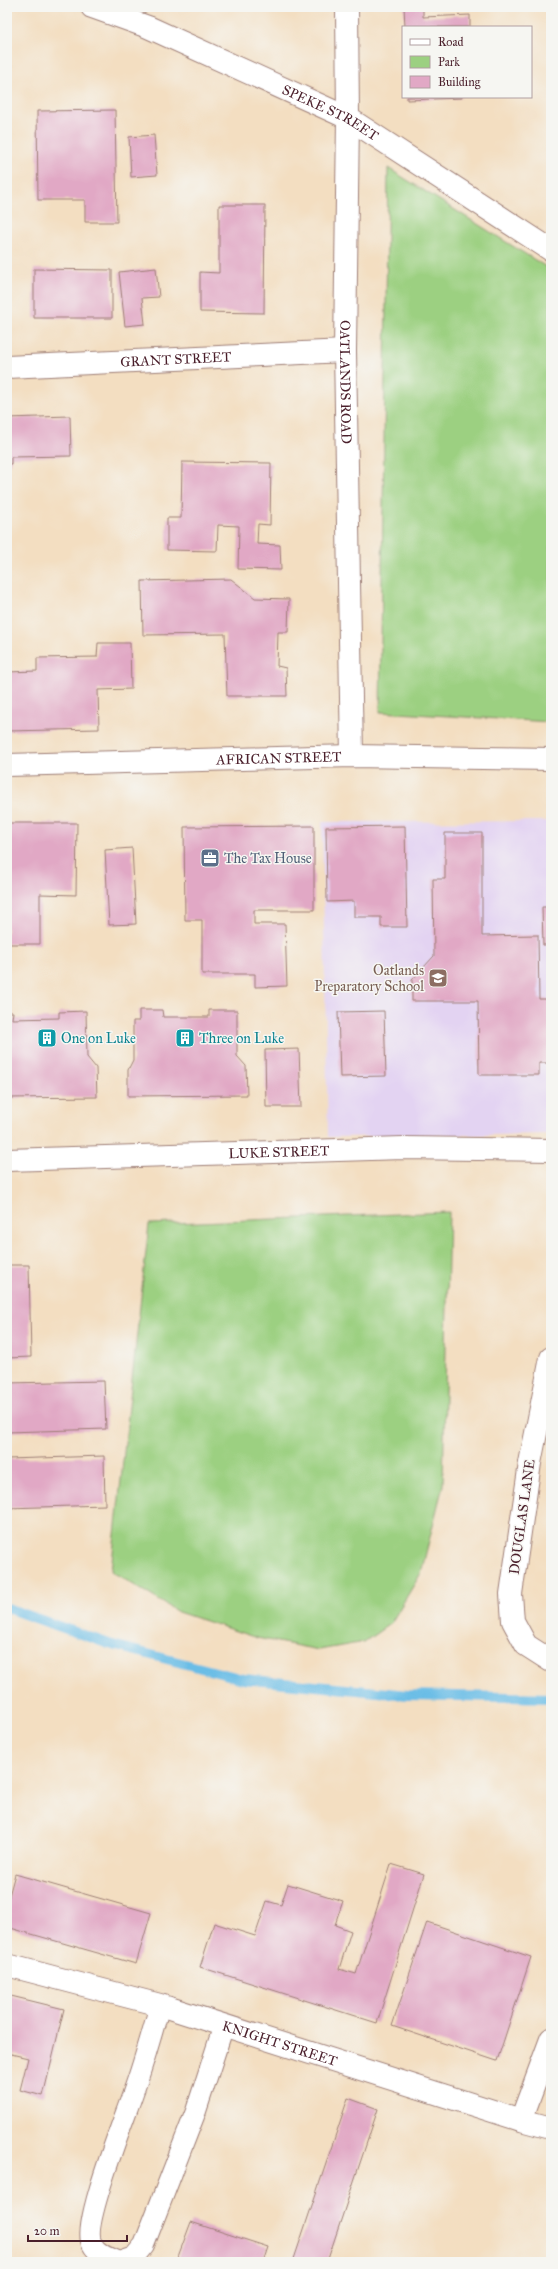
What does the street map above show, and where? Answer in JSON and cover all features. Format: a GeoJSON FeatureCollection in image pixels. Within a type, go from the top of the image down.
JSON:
{"type":"FeatureCollection","features":[{"type":"Feature","properties":{"kind":"street","name":"SPEKE STREET"},"geometry":{"type":"LineString","coordinates":[[92,7],[148,27],[348,118],[551,250]]}},
{"type":"Feature","properties":{"kind":"street","name":"OATLANDS ROAD"},"geometry":{"type":"LineString","coordinates":[[346,7],[348,118],[345,351],[352,756]]}},
{"type":"Feature","properties":{"kind":"street","name":"GRANT STREET"},"geometry":{"type":"LineString","coordinates":[[7,367],[345,351]]}},
{"type":"Feature","properties":{"kind":"street","name":"AFRICAN STREET"},"geometry":{"type":"LineString","coordinates":[[7,765],[352,756],[551,759]]}},
{"type":"Feature","properties":{"kind":"street","name":"LUKE STREET"},"geometry":{"type":"LineString","coordinates":[[7,1160],[404,1148],[551,1150]]}},
{"type":"Feature","properties":{"kind":"street","name":"DOUGLAS LANE"},"geometry":{"type":"LineString","coordinates":[[551,1358],[530,1463],[511,1594],[513,1621],[526,1645],[551,1661]]}},
{"type":"Feature","properties":{"kind":"street","name":"KNIGHT STREET"},"geometry":{"type":"LineString","coordinates":[[7,1965],[160,2005],[521,2120],[551,2128]]}},
{"type":"Feature","properties":{"kind":"street"},"geometry":{"type":"LineString","coordinates":[[521,2120],[551,2039]]}},
{"type":"Feature","properties":{"kind":"lane"},"geometry":{"type":"LineString","coordinates":[[160,2005],[134,2090],[104,2178],[90,2228],[91,2244],[101,2254],[119,2262],[134,2257],[144,2245],[196,2111],[224,2025]]}},
{"type":"Feature","properties":{"kind":"shaded area","name":"Oatlands Preparatory School"},"geometry":{"type":"Polygon","coordinates":[[[551,821],[551,1134],[328,1137],[322,822],[551,821]]]}},
{"type":"Feature","properties":{"kind":"green space"},"geometry":{"type":"Polygon","coordinates":[[[388,168],[551,270],[551,722],[380,712],[388,168]]]}},
{"type":"Feature","properties":{"kind":"green space"},"geometry":{"type":"Polygon","coordinates":[[[449,1212],[443,1485],[421,1573],[391,1623],[364,1642],[319,1650],[257,1638],[178,1612],[111,1571],[149,1224],[449,1212]]]}},
{"type":"Feature","properties":{"kind":"building"},"geometry":{"type":"Polygon","coordinates":[[[404,7],[423,7],[423,17],[470,15],[470,26],[405,26],[404,7]]]}},
{"type":"Feature","properties":{"kind":"building"},"geometry":{"type":"Polygon","coordinates":[[[407,98],[462,98],[407,100],[407,98]]]}},
{"type":"Feature","properties":{"kind":"building"},"geometry":{"type":"Polygon","coordinates":[[[115,110],[117,222],[85,222],[85,200],[38,200],[37,111],[115,110]]]}},
{"type":"Feature","properties":{"kind":"building"},"geometry":{"type":"Polygon","coordinates":[[[154,135],[157,175],[131,177],[129,137],[154,135]]]}},
{"type":"Feature","properties":{"kind":"building"},"geometry":{"type":"Polygon","coordinates":[[[219,205],[265,205],[264,313],[200,312],[200,272],[219,273],[219,205]]]}},
{"type":"Feature","properties":{"kind":"building"},"geometry":{"type":"Polygon","coordinates":[[[156,268],[159,297],[142,298],[145,324],[125,326],[119,272],[156,268]]]}},
{"type":"Feature","properties":{"kind":"building"},"geometry":{"type":"Polygon","coordinates":[[[34,269],[112,270],[112,318],[34,318],[34,269]]]}},
{"type":"Feature","properties":{"kind":"building"},"geometry":{"type":"Polygon","coordinates":[[[70,416],[71,456],[11,457],[11,464],[7,464],[7,418],[70,416]]]}},
{"type":"Feature","properties":{"kind":"building"},"geometry":{"type":"Polygon","coordinates":[[[182,462],[271,463],[270,525],[258,524],[257,544],[280,545],[281,570],[238,569],[239,526],[218,525],[217,551],[167,550],[167,518],[181,518],[182,462]]]}},
{"type":"Feature","properties":{"kind":"building"},"geometry":{"type":"Polygon","coordinates":[[[231,579],[255,598],[289,599],[288,632],[278,632],[277,666],[286,668],[287,696],[227,696],[225,634],[143,635],[142,581],[231,579]]]}},
{"type":"Feature","properties":{"kind":"building"},"geometry":{"type":"Polygon","coordinates":[[[98,643],[130,643],[131,689],[98,690],[99,729],[7,731],[7,672],[37,671],[37,658],[97,657],[98,643]]]}},
{"type":"Feature","properties":{"kind":"building"},"geometry":{"type":"Polygon","coordinates":[[[7,823],[77,823],[76,895],[40,894],[40,944],[7,944],[7,823]]]}},
{"type":"Feature","properties":{"kind":"building"},"geometry":{"type":"Polygon","coordinates":[[[314,826],[314,910],[254,910],[254,924],[285,924],[287,986],[255,987],[255,974],[202,974],[202,920],[185,920],[184,827],[314,826]]]}},
{"type":"Feature","properties":{"kind":"building"},"geometry":{"type":"Polygon","coordinates":[[[405,826],[407,927],[381,927],[381,917],[354,917],[354,901],[327,902],[326,827],[405,826]]]}},
{"type":"Feature","properties":{"kind":"building"},"geometry":{"type":"Polygon","coordinates":[[[445,833],[482,833],[482,936],[538,935],[539,999],[551,999],[551,1063],[539,1063],[539,1075],[479,1075],[478,1001],[412,1001],[412,980],[434,956],[433,879],[445,879],[445,833]]]}},
{"type":"Feature","properties":{"kind":"building"},"geometry":{"type":"Polygon","coordinates":[[[132,848],[136,924],[109,925],[105,850],[132,848]]]}},
{"type":"Feature","properties":{"kind":"building"},"geometry":{"type":"Polygon","coordinates":[[[542,907],[551,907],[551,945],[543,945],[542,907]]]}},
{"type":"Feature","properties":{"kind":"building","name":"Three on Luke"},"geometry":{"type":"Polygon","coordinates":[[[139,1010],[162,1010],[163,1017],[209,1017],[209,1010],[237,1010],[237,1056],[246,1066],[247,1095],[128,1096],[128,1070],[133,1060],[133,1021],[139,1021],[139,1010]]]}},
{"type":"Feature","properties":{"kind":"building","name":"One on Luke"},"geometry":{"type":"Polygon","coordinates":[[[86,1011],[87,1057],[96,1068],[97,1097],[7,1098],[7,1012],[13,1012],[12,1019],[59,1018],[59,1012],[86,1011]]]}},
{"type":"Feature","properties":{"kind":"building"},"geometry":{"type":"Polygon","coordinates":[[[384,1011],[386,1076],[340,1077],[338,1012],[384,1011]]]}},
{"type":"Feature","properties":{"kind":"building"},"geometry":{"type":"Polygon","coordinates":[[[299,1049],[301,1107],[266,1107],[265,1050],[299,1049]]]}},
{"type":"Feature","properties":{"kind":"building"},"geometry":{"type":"Polygon","coordinates":[[[7,1265],[29,1265],[31,1357],[7,1358],[7,1265]]]}},
{"type":"Feature","properties":{"kind":"building"},"geometry":{"type":"Polygon","coordinates":[[[104,1381],[106,1429],[7,1432],[7,1383],[104,1381]]]}},
{"type":"Feature","properties":{"kind":"building"},"geometry":{"type":"Polygon","coordinates":[[[104,1456],[105,1505],[7,1508],[7,1459],[104,1456]]]}},
{"type":"Feature","properties":{"kind":"building"},"geometry":{"type":"Polygon","coordinates":[[[391,1864],[424,1874],[377,2023],[200,1967],[214,1923],[255,1936],[267,1901],[281,1905],[288,1884],[343,1901],[335,1925],[351,1931],[339,1969],[356,1974],[391,1864]]]}},
{"type":"Feature","properties":{"kind":"building"},"geometry":{"type":"Polygon","coordinates":[[[15,1874],[151,1913],[136,1964],[7,1927],[7,1903],[15,1874]]]}},
{"type":"Feature","properties":{"kind":"building"},"geometry":{"type":"Polygon","coordinates":[[[427,1922],[531,1957],[497,2061],[392,2026],[427,1922]]]}},
{"type":"Feature","properties":{"kind":"building"},"geometry":{"type":"Polygon","coordinates":[[[7,1995],[64,2009],[43,2096],[20,2090],[28,2058],[7,2053],[7,1995]]]}},
{"type":"Feature","properties":{"kind":"building"},"geometry":{"type":"Polygon","coordinates":[[[348,2098],[378,2109],[327,2262],[293,2262],[348,2098]]]}},
{"type":"Feature","properties":{"kind":"building"},"geometry":{"type":"Polygon","coordinates":[[[191,2222],[268,2247],[263,2262],[176,2262],[191,2222]]]}},
{"type":"Feature","properties":{"kind":"waterway"},"geometry":{"type":"LineString","coordinates":[[7,1608],[109,1644],[243,1679],[408,1695],[551,1698]]}},
{"type":"Feature","properties":{"kind":"place","name":"The Tax House"},"geometry":{"type":"Point","coordinates":[210,858]}},
{"type":"Feature","properties":{"kind":"place","name":"Oatlands Preparatory School"},"geometry":{"type":"Point","coordinates":[438,978]}},
{"type":"Feature","properties":{"kind":"place","name":"One on Luke"},"geometry":{"type":"Point","coordinates":[47,1038]}},
{"type":"Feature","properties":{"kind":"place","name":"Three on Luke"},"geometry":{"type":"Point","coordinates":[185,1038]}}]}
